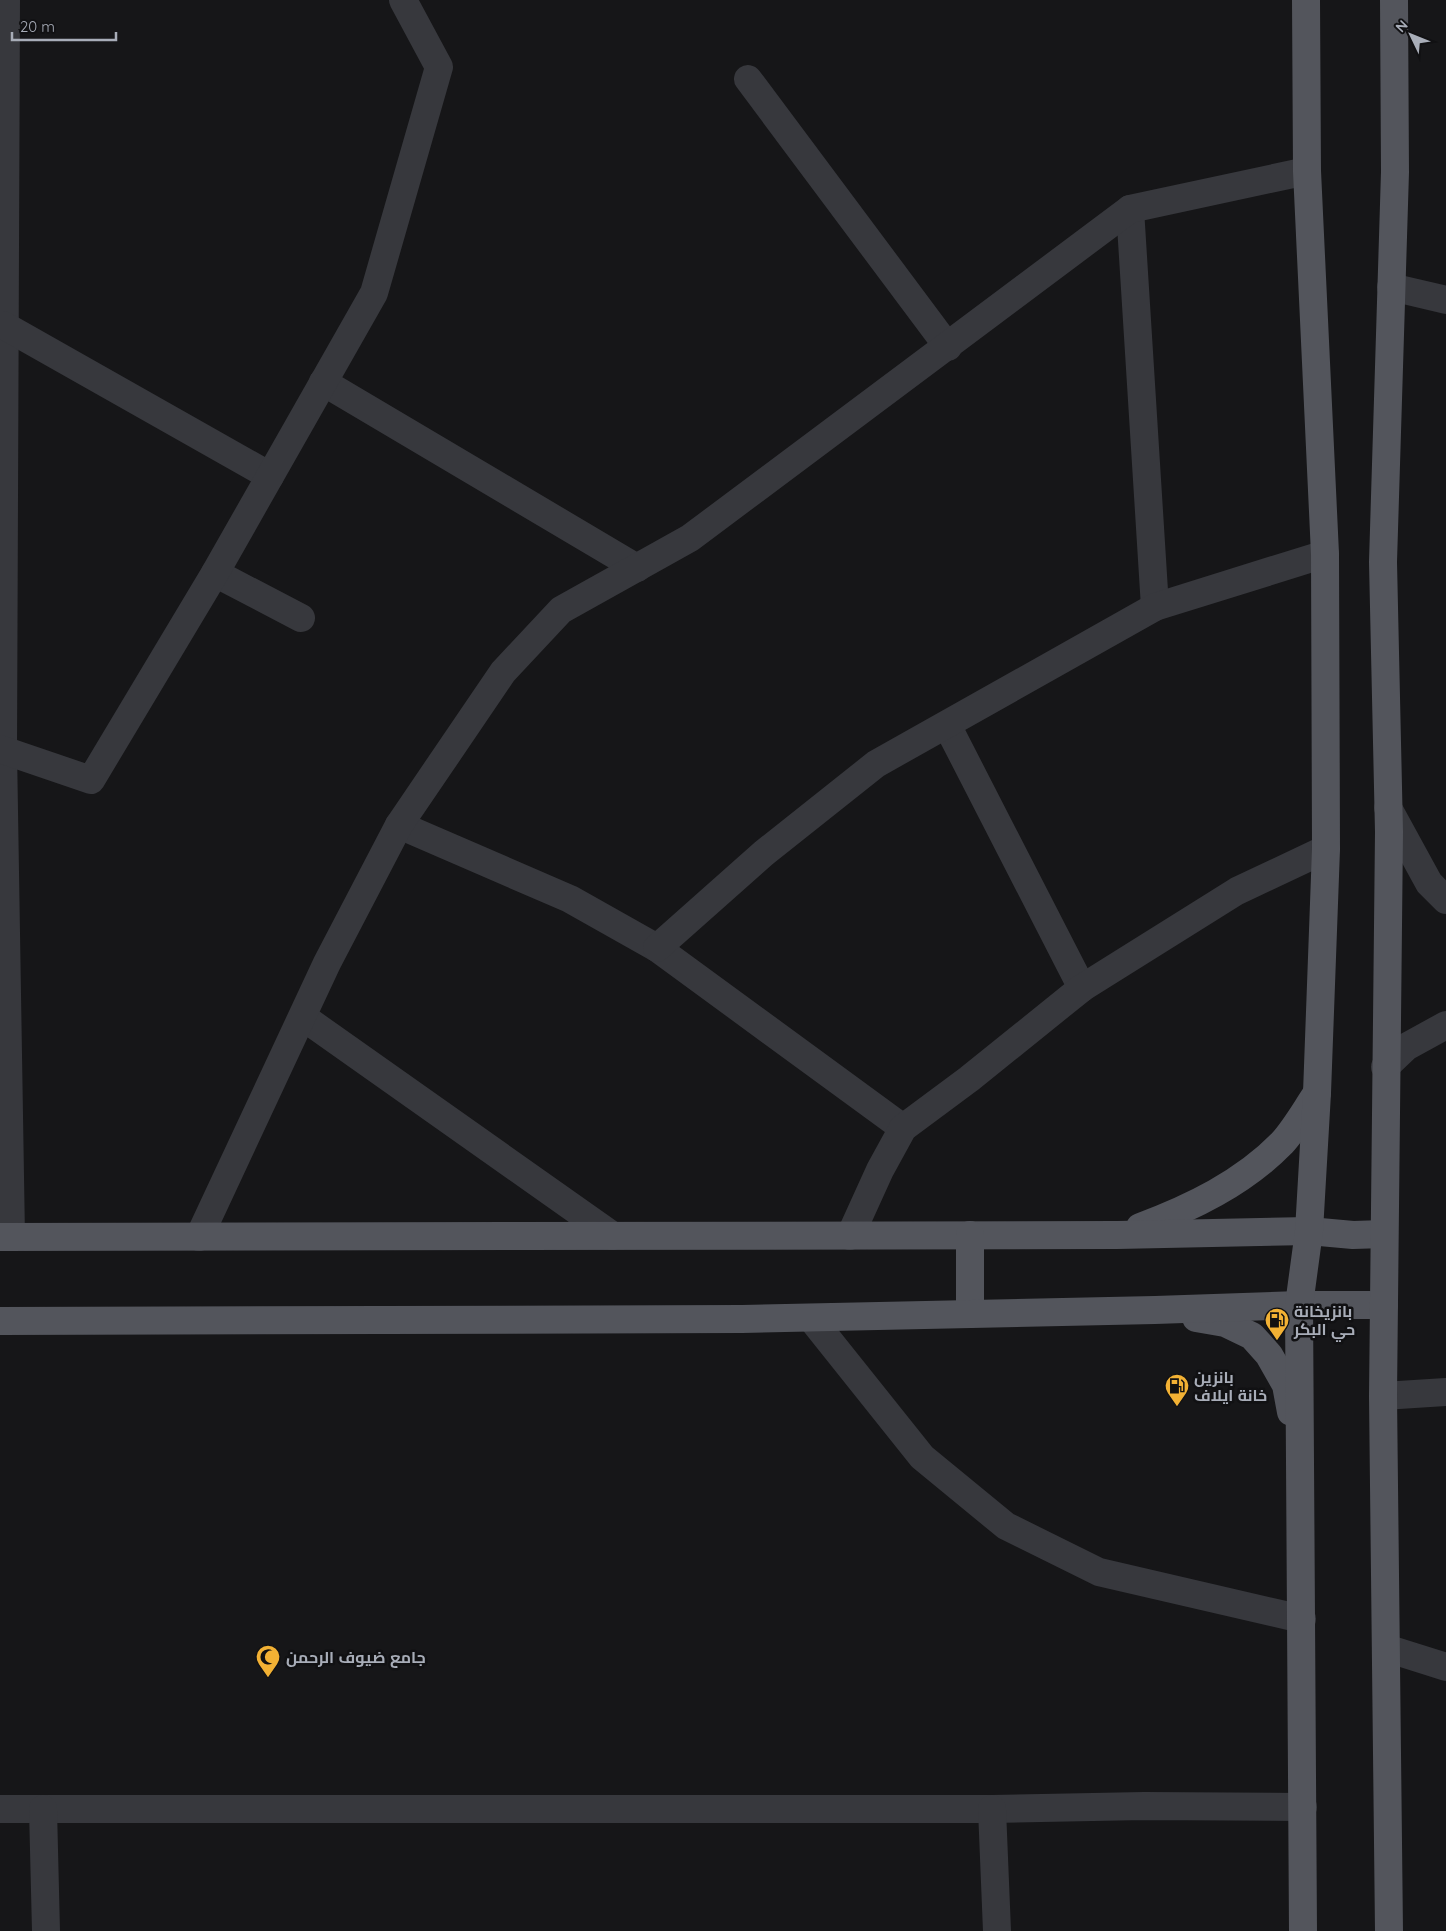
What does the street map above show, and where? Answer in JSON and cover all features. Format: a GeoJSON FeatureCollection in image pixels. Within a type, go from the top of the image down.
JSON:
{"type":"FeatureCollection","features":[{"type":"Feature","properties":{"kind":"main road"},"geometry":{"type":"LineString","coordinates":[[1303,1931],[1299,1305],[1309,1230],[1317,1093],[1326,849],[1325,554],[1307,171],[1306,0]]}},
{"type":"Feature","properties":{"kind":"main road"},"geometry":{"type":"LineString","coordinates":[[1390,1931],[1383,1396],[1388,808],[1383,562],[1395,172],[1394,0]]}},
{"type":"Feature","properties":{"kind":"main road"},"geometry":{"type":"LineString","coordinates":[[1117,1235],[1178,1213],[1253,1170],[1283,1142],[1317,1093]]}},
{"type":"Feature","properties":{"kind":"main road"},"geometry":{"type":"LineString","coordinates":[[6,1238],[1117,1235],[1309,1230],[1353,1236],[1384,1234]]}},
{"type":"Feature","properties":{"kind":"main road"},"geometry":{"type":"LineString","coordinates":[[970,1235],[970,1314]]}},
{"type":"Feature","properties":{"kind":"main road"},"geometry":{"type":"LineString","coordinates":[[0,1320],[742,1319],[1299,1305],[1384,1305]]}},
{"type":"Feature","properties":{"kind":"main road"},"geometry":{"type":"LineString","coordinates":[[1155,1310],[1225,1323],[1252,1336],[1269,1355],[1286,1385],[1301,1467]]}},
{"type":"Feature","properties":{"kind":"street"},"geometry":{"type":"LineString","coordinates":[[2,750],[91,780],[215,573],[374,293],[439,67],[403,0]]}},
{"type":"Feature","properties":{"kind":"street"},"geometry":{"type":"LineString","coordinates":[[4,11],[2,750],[6,1238]]}},
{"type":"Feature","properties":{"kind":"street"},"geometry":{"type":"LineString","coordinates":[[748,79],[948,347]]}},
{"type":"Feature","properties":{"kind":"street"},"geometry":{"type":"LineString","coordinates":[[199,1237],[327,963],[399,824],[503,672],[561,610],[690,538],[948,347],[1130,209],[1307,171]]}},
{"type":"Feature","properties":{"kind":"street"},"geometry":{"type":"LineString","coordinates":[[1130,209],[1154,607]]}},
{"type":"Feature","properties":{"kind":"street"},"geometry":{"type":"LineString","coordinates":[[1391,287],[1446,300]]}},
{"type":"Feature","properties":{"kind":"street"},"geometry":{"type":"LineString","coordinates":[[2,325],[270,476]]}},
{"type":"Feature","properties":{"kind":"street"},"geometry":{"type":"LineString","coordinates":[[323,382],[637,568]]}},
{"type":"Feature","properties":{"kind":"street"},"geometry":{"type":"LineString","coordinates":[[657,948],[764,853],[876,764],[1154,607],[1325,554]]}},
{"type":"Feature","properties":{"kind":"street"},"geometry":{"type":"LineString","coordinates":[[215,573],[301,618]]}},
{"type":"Feature","properties":{"kind":"street"},"geometry":{"type":"LineString","coordinates":[[947,725],[1082,988]]}},
{"type":"Feature","properties":{"kind":"street"},"geometry":{"type":"LineString","coordinates":[[1388,808],[1430,884],[1446,900]]}},
{"type":"Feature","properties":{"kind":"street"},"geometry":{"type":"LineString","coordinates":[[399,824],[570,899],[657,948],[902,1128]]}},
{"type":"Feature","properties":{"kind":"street"},"geometry":{"type":"LineString","coordinates":[[850,1236],[880,1170],[902,1128],[969,1079],[1082,988],[1237,891],[1326,849]]}},
{"type":"Feature","properties":{"kind":"street"},"geometry":{"type":"LineString","coordinates":[[303,1017],[613,1236]]}},
{"type":"Feature","properties":{"kind":"street"},"geometry":{"type":"LineString","coordinates":[[1385,1067],[1406,1047],[1446,1025]]}},
{"type":"Feature","properties":{"kind":"street"},"geometry":{"type":"LineString","coordinates":[[811,1318],[922,1457],[1006,1526],[1099,1572],[1302,1619]]}},
{"type":"Feature","properties":{"kind":"street"},"geometry":{"type":"LineString","coordinates":[[1383,1396],[1446,1392]]}},
{"type":"Feature","properties":{"kind":"street"},"geometry":{"type":"LineString","coordinates":[[1386,1648],[1446,1667]]}},
{"type":"Feature","properties":{"kind":"street"},"geometry":{"type":"LineString","coordinates":[[0,1809],[992,1810],[1144,1806],[1303,1807]]}},
{"type":"Feature","properties":{"kind":"street"},"geometry":{"type":"LineString","coordinates":[[43,1809],[46,1931]]}},
{"type":"Feature","properties":{"kind":"street"},"geometry":{"type":"LineString","coordinates":[[992,1810],[997,1931]]}},
{"type":"Feature","properties":{"kind":"place","name":"بانزيخانة حي البكر"},"geometry":{"type":"Point","coordinates":[1277,1341]}},
{"type":"Feature","properties":{"kind":"place","name":"بانزين خانة ايلاف"},"geometry":{"type":"Point","coordinates":[1177,1407]}},
{"type":"Feature","properties":{"kind":"place","name":"جامع ضيوف الرحمن"},"geometry":{"type":"Point","coordinates":[268,1678]}}]}
